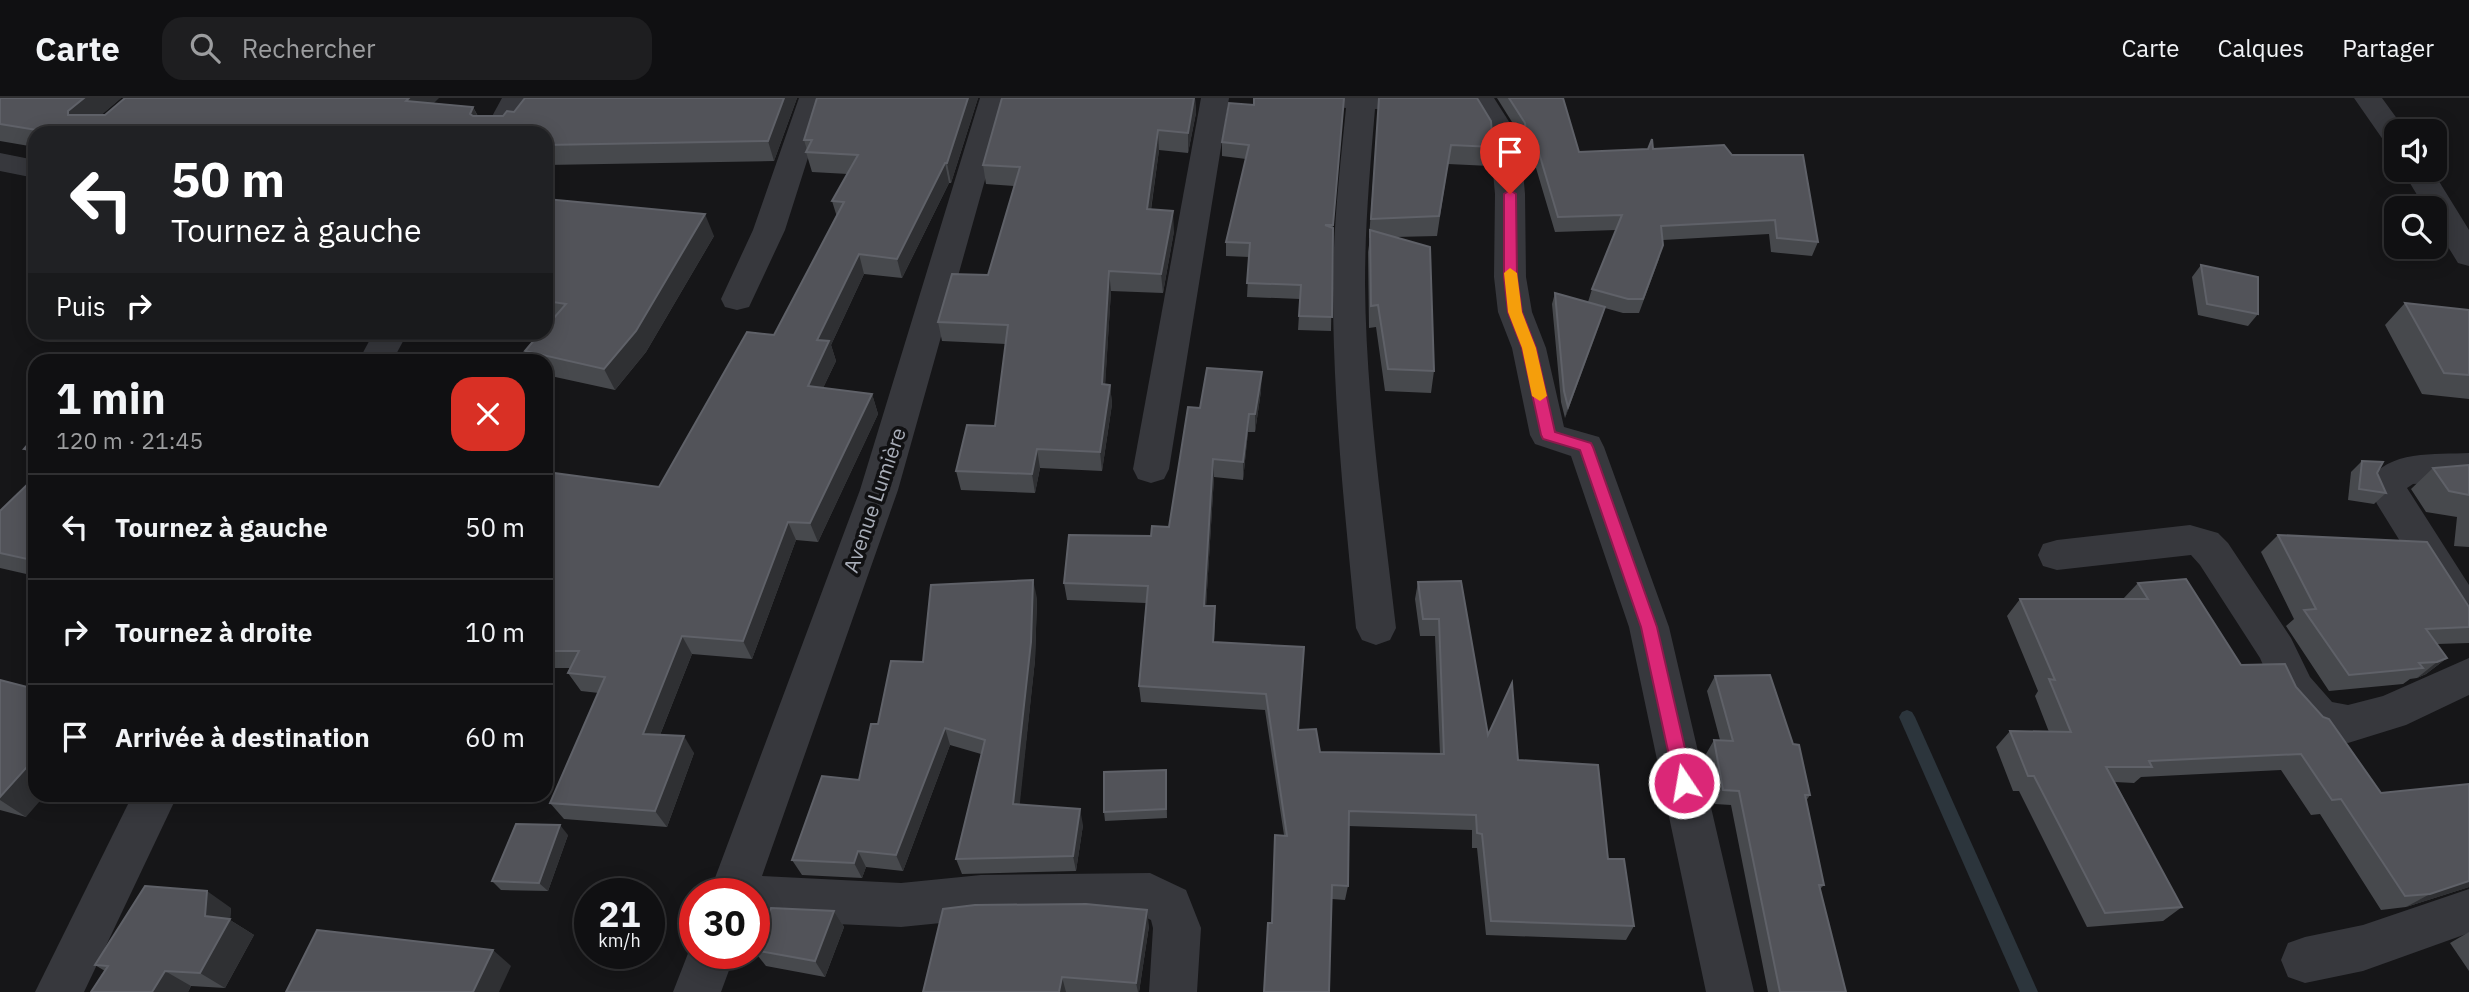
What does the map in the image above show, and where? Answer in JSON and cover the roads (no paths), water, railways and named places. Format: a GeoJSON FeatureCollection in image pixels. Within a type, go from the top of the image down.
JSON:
{"type":"FeatureCollection","features":[{"type":"Feature","properties":{"kind":"street"},"geometry":{"type":"LineString","coordinates":[[502,126],[516,98]]}},
{"type":"Feature","properties":{"kind":"street"},"geometry":{"type":"LineString","coordinates":[[737,299],[769,230],[813,98]]}},
{"type":"Feature","properties":{"kind":"street","name":"Avenue Lumière"},"geometry":{"type":"LineString","coordinates":[[738,878],[879,491],[911,390],[965,189],[994,98]]}},
{"type":"Feature","properties":{"kind":"street"},"geometry":{"type":"LineString","coordinates":[[1151,469],[1215,98]]}},
{"type":"Feature","properties":{"kind":"street"},"geometry":{"type":"LineString","coordinates":[[1323,98],[1361,101],[1480,99],[1505,139],[1510,194],[1510,277],[1515,312],[1529,348],[1548,435],[1586,447],[1649,627],[1730,992]]}},
{"type":"Feature","properties":{"kind":"street"},"geometry":{"type":"LineString","coordinates":[[2368,98],[2384,121]]}},
{"type":"Feature","properties":{"kind":"street"},"geometry":{"type":"LineString","coordinates":[[1361,101],[1351,221],[1349,288],[1356,440],[1376,628]]}},
{"type":"Feature","properties":{"kind":"street"},"geometry":{"type":"LineString","coordinates":[[0,162],[28,168]]}},
{"type":"Feature","properties":{"kind":"street"},"geometry":{"type":"LineString","coordinates":[[2424,182],[2469,256]]}},
{"type":"Feature","properties":{"kind":"street"},"geometry":{"type":"LineString","coordinates":[[2469,467],[2405,471],[2387,483],[2390,494],[2469,618]]}},
{"type":"Feature","properties":{"kind":"street"},"geometry":{"type":"LineString","coordinates":[[2057,555],[2190,540],[2204,544],[2214,554],[2277,650],[2294,689],[2320,718],[2348,724],[2391,712],[2469,676]]}},
{"type":"Feature","properties":{"kind":"street"},"geometry":{"type":"LineString","coordinates":[[59,992],[152,802]]}},
{"type":"Feature","properties":{"kind":"street"},"geometry":{"type":"LineString","coordinates":[[770,899],[901,905],[981,897],[1150,895],[1170,906],[1177,929],[1173,992]]}},
{"type":"Feature","properties":{"kind":"street"},"geometry":{"type":"LineString","coordinates":[[2305,960],[2363,948],[2469,911]]}},
{"type":"Feature","properties":{"kind":"street"},"geometry":{"type":"LineString","coordinates":[[697,992],[705,969]]}},
{"type":"Feature","properties":{"kind":"waterway"},"geometry":{"type":"LineString","coordinates":[[1907,717],[2029,992]]}}]}
